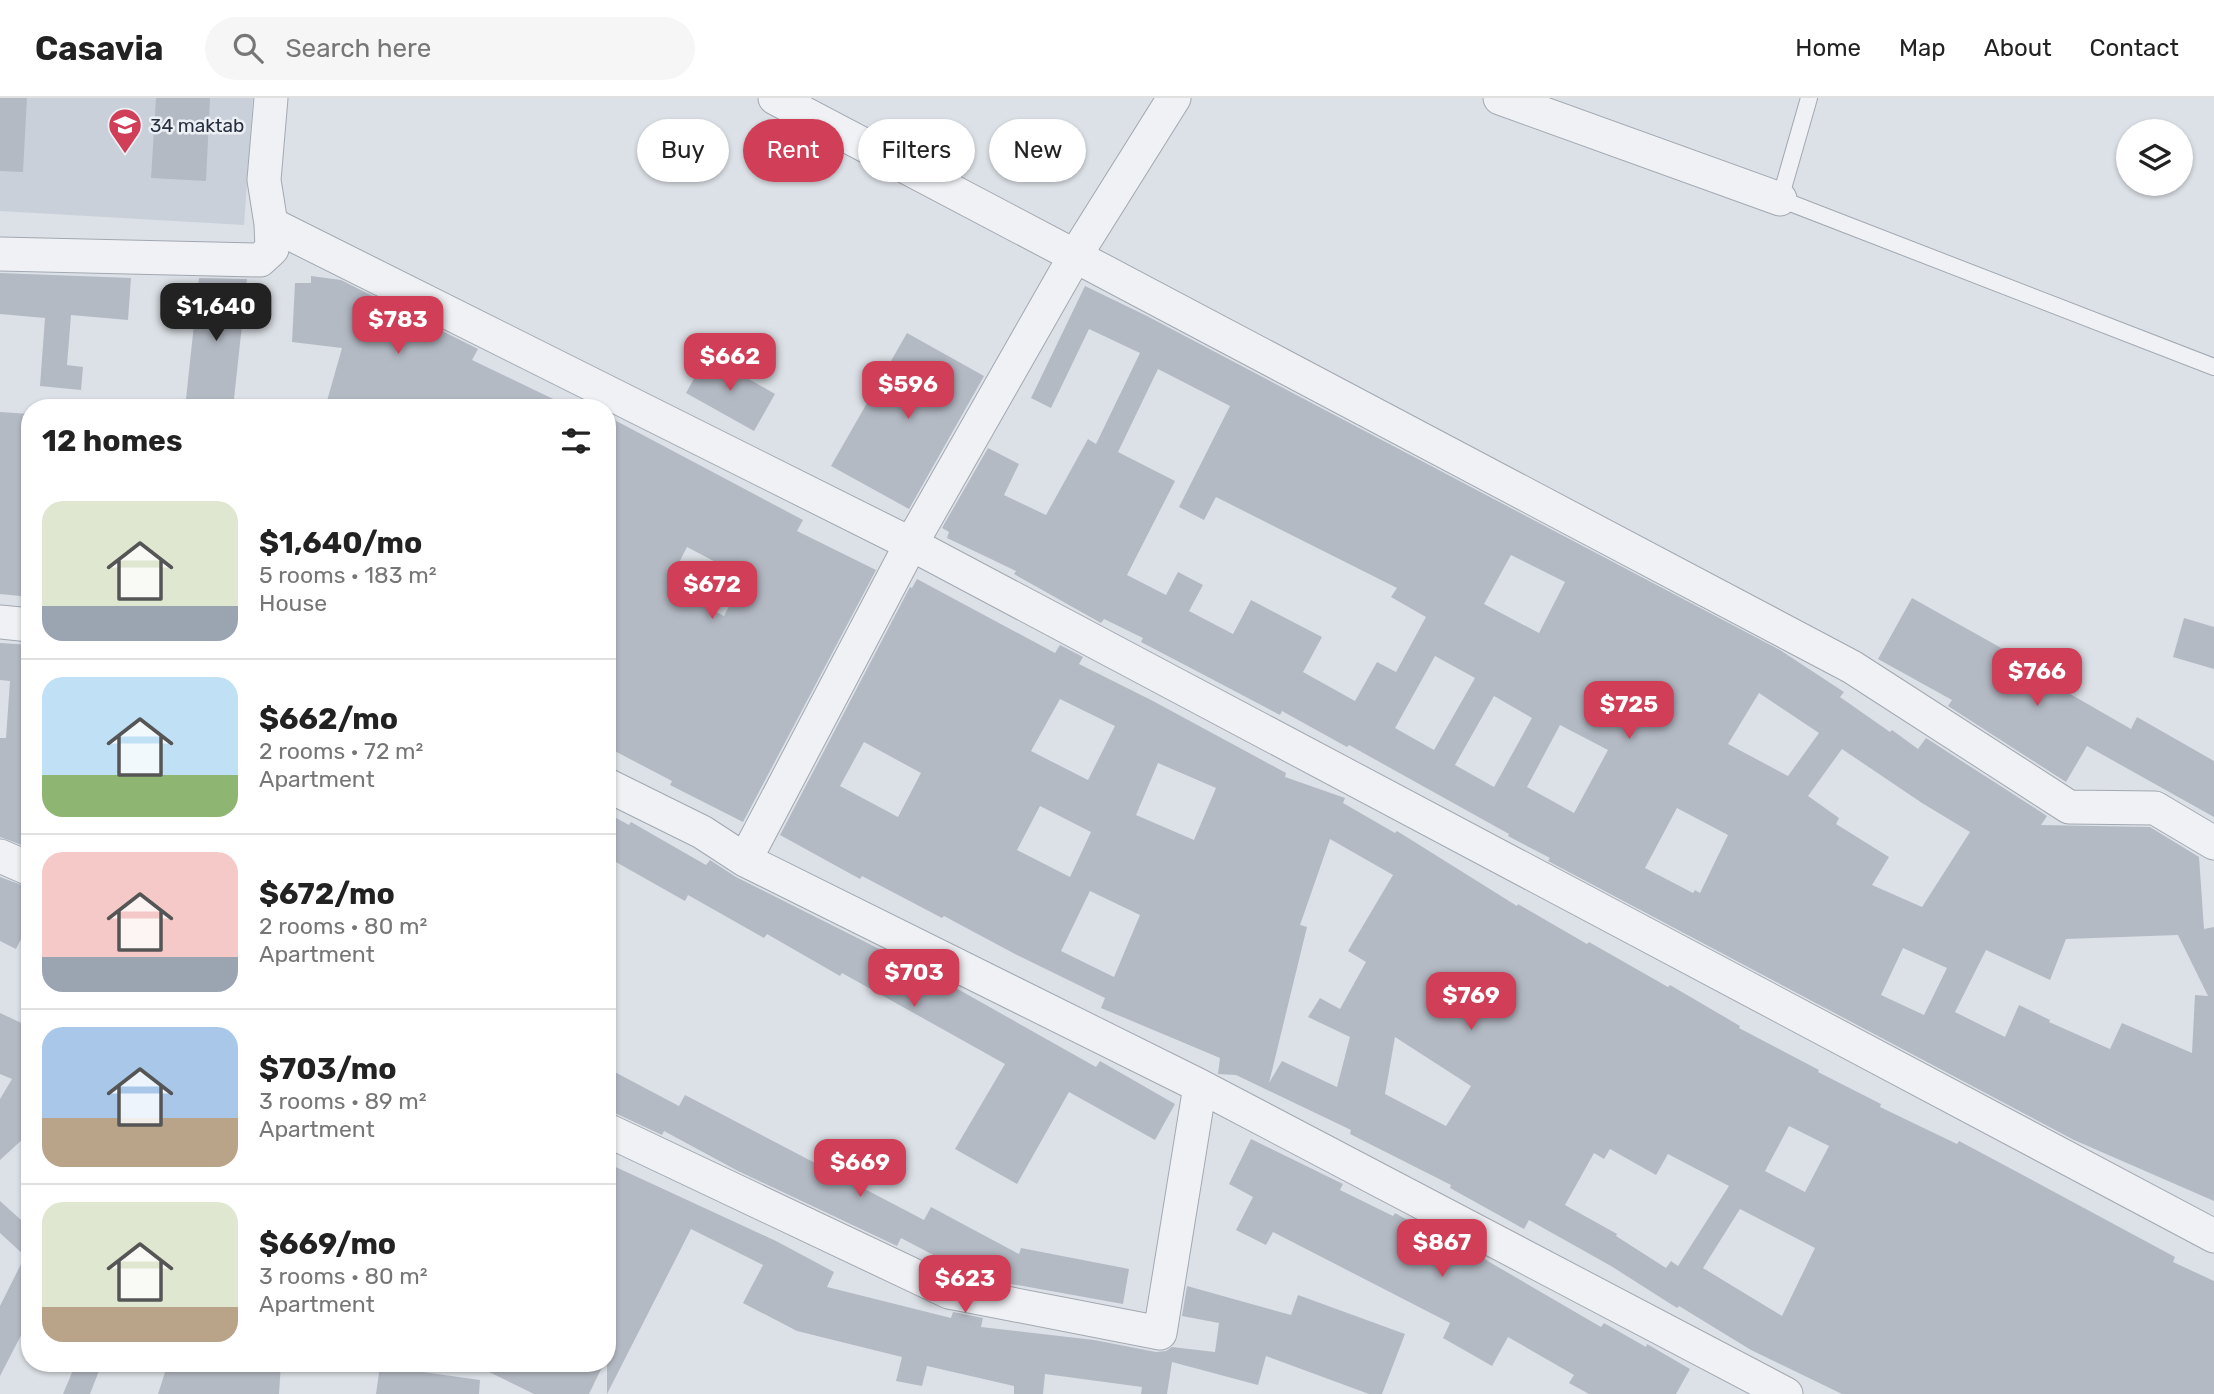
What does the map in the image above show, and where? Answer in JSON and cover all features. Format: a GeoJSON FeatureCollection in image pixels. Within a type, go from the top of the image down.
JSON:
{"type":"FeatureCollection","features":[{"type":"Feature","properties":{"kind":"street"},"geometry":{"type":"LineString","coordinates":[[0,254],[260,260],[272,249],[264,180],[271,98]]}},
{"type":"Feature","properties":{"kind":"street"},"geometry":{"type":"LineString","coordinates":[[775,98],[1852,667],[2069,807],[2155,808],[2214,843]]}},
{"type":"Feature","properties":{"kind":"street"},"geometry":{"type":"LineString","coordinates":[[744,860],[911,544],[1075,256],[1174,98]]}},
{"type":"Feature","properties":{"kind":"street"},"geometry":{"type":"LineString","coordinates":[[1500,98],[1546,106],[1780,199]]}},
{"type":"Feature","properties":{"kind":"street"},"geometry":{"type":"LineString","coordinates":[[271,224],[911,544],[2214,1236]]}},
{"type":"Feature","properties":{"kind":"street"},"geometry":{"type":"LineString","coordinates":[[0,622],[21,624]]}},
{"type":"Feature","properties":{"kind":"street"},"geometry":{"type":"LineString","coordinates":[[616,789],[702,832],[744,860],[1200,1086],[1786,1394]]}},
{"type":"Feature","properties":{"kind":"street"},"geometry":{"type":"LineString","coordinates":[[0,856],[21,865]]}},
{"type":"Feature","properties":{"kind":"street"},"geometry":{"type":"LineString","coordinates":[[616,1134],[949,1292],[1160,1333],[1200,1086]]}},
{"type":"Feature","properties":{"kind":"lane"},"geometry":{"type":"LineString","coordinates":[[1809,98],[1780,199],[2214,368]]}},
{"type":"Feature","properties":{"kind":"shaded area","name":"34 maktab"},"geometry":{"type":"Polygon","coordinates":[[[0,98],[253,98],[244,225],[0,211],[0,98]]]}},
{"type":"Feature","properties":{"kind":"building"},"geometry":{"type":"Polygon","coordinates":[[[0,98],[27,98],[23,172],[0,171],[0,98]]]}},
{"type":"Feature","properties":{"kind":"building"},"geometry":{"type":"Polygon","coordinates":[[[156,98],[210,98],[206,181],[151,178],[156,98]]]}},
{"type":"Feature","properties":{"kind":"building"},"geometry":{"type":"Polygon","coordinates":[[[0,273],[131,278],[128,320],[71,315],[67,365],[83,367],[81,390],[40,386],[45,318],[0,314],[0,273]]]}},
{"type":"Feature","properties":{"kind":"building"},"geometry":{"type":"Polygon","coordinates":[[[311,276],[341,280],[478,349],[472,360],[553,399],[328,399],[342,348],[292,342],[295,283],[311,283],[311,276]]]}},
{"type":"Feature","properties":{"kind":"building"},"geometry":{"type":"Polygon","coordinates":[[[199,278],[247,279],[234,399],[186,399],[199,278]]]}},
{"type":"Feature","properties":{"kind":"building"},"geometry":{"type":"Polygon","coordinates":[[[1085,286],[1147,316],[1780,650],[1844,692],[1840,697],[1890,732],[1892,730],[1918,749],[1926,738],[2047,816],[2041,825],[2150,827],[2199,857],[2204,929],[2214,927],[2214,1201],[2074,1140],[1548,861],[1550,858],[1508,836],[1509,834],[1349,745],[1347,747],[1282,711],[1280,715],[1141,642],[1143,638],[1104,619],[1101,623],[1014,574],[1016,571],[947,538],[949,532],[942,528],[988,448],[1019,464],[1004,495],[1046,515],[1088,439],[1096,444],[1140,353],[1089,329],[1051,408],[1031,398],[1085,286]],[[1158,369],[1118,452],[1175,481],[1127,575],[1166,595],[1178,572],[1203,585],[1189,611],[1233,634],[1251,600],[1322,637],[1303,672],[1355,701],[1377,662],[1396,672],[1426,617],[1391,597],[1397,588],[1216,497],[1204,520],[1179,507],[1230,406],[1158,369]],[[1511,555],[1484,604],[1539,633],[1565,582],[1511,555]],[[1435,656],[1395,728],[1434,750],[1475,678],[1435,656]],[[1759,693],[1728,744],[1788,776],[1819,733],[1759,693]],[[1494,696],[1455,765],[1494,787],[1532,718],[1494,696]],[[1560,725],[1527,787],[1574,813],[1608,750],[1560,725]],[[1842,749],[1808,796],[1839,818],[1836,824],[1889,857],[1872,885],[1922,907],[1970,832],[1842,749]],[[1677,808],[1645,868],[1693,893],[1695,890],[1700,893],[1728,835],[1677,808]],[[2178,935],[2066,939],[2050,980],[1986,950],[1955,1012],[2005,1037],[2019,1005],[2050,1020],[2049,1022],[2110,1049],[2122,1023],[2192,1053],[2195,995],[2208,996],[2178,935]],[[1903,948],[1881,995],[1924,1015],[1947,968],[1903,948]]]}},
{"type":"Feature","properties":{"kind":"building"},"geometry":{"type":"Polygon","coordinates":[[[907,333],[984,376],[909,509],[831,466],[907,333]]]}},
{"type":"Feature","properties":{"kind":"building"},"geometry":{"type":"Polygon","coordinates":[[[707,355],[775,394],[754,431],[686,393],[707,355]]]}},
{"type":"Feature","properties":{"kind":"building"},"geometry":{"type":"Polygon","coordinates":[[[0,412],[21,413],[21,596],[0,594],[0,412]]]}},
{"type":"Feature","properties":{"kind":"building"},"geometry":{"type":"Polygon","coordinates":[[[616,421],[803,520],[797,531],[876,570],[743,822],[670,785],[672,781],[616,752],[616,421]],[[687,547],[667,586],[724,616],[744,577],[687,547]]]}},
{"type":"Feature","properties":{"kind":"building"},"geometry":{"type":"Polygon","coordinates":[[[917,579],[1055,653],[1060,645],[1083,657],[1079,664],[1286,773],[1285,777],[1345,798],[1343,803],[1395,833],[1397,831],[1517,906],[1518,904],[1587,944],[1589,942],[1668,987],[1670,985],[1740,1026],[1739,1028],[1881,1104],[1880,1107],[1957,1144],[1959,1141],[2175,1257],[2173,1262],[2214,1281],[2214,1394],[1842,1394],[1751,1350],[1529,1220],[1524,1229],[1450,1188],[1451,1185],[1350,1134],[1351,1130],[1236,1075],[1218,1074],[1220,1058],[1101,1008],[1105,998],[862,876],[860,879],[780,835],[910,587],[912,588],[917,579]],[[1060,699],[1031,751],[1088,780],[1115,726],[1060,699]],[[864,742],[840,786],[898,817],[921,773],[864,742]],[[1158,763],[1136,815],[1194,840],[1216,788],[1158,763]],[[1040,806],[1017,850],[1070,877],[1091,832],[1040,806]],[[1330,839],[1300,925],[1307,927],[1269,1083],[1282,1061],[1337,1087],[1350,1037],[1308,1017],[1320,998],[1340,1009],[1366,962],[1348,951],[1393,875],[1330,839]],[[1090,891],[1061,951],[1114,977],[1140,915],[1090,891]],[[1395,1037],[1385,1094],[1446,1126],[1471,1086],[1395,1037]],[[1789,1126],[1765,1171],[1805,1192],[1829,1146],[1789,1126]],[[1610,1149],[1604,1159],[1594,1153],[1565,1205],[1617,1234],[1616,1236],[1666,1268],[1671,1261],[1678,1266],[1729,1186],[1668,1154],[1656,1175],[1610,1149]],[[1740,1209],[1703,1268],[1782,1316],[1815,1248],[1740,1209]]]}},
{"type":"Feature","properties":{"kind":"building"},"geometry":{"type":"Polygon","coordinates":[[[1912,598],[2003,649],[2001,654],[2131,729],[2137,717],[2214,761],[2214,817],[2087,746],[2066,782],[1948,706],[1952,700],[1878,659],[1912,598]]]}},
{"type":"Feature","properties":{"kind":"building"},"geometry":{"type":"Polygon","coordinates":[[[2184,618],[2214,627],[2214,669],[2173,657],[2184,618]]]}},
{"type":"Feature","properties":{"kind":"building"},"geometry":{"type":"Polygon","coordinates":[[[0,643],[21,644],[21,845],[0,837],[0,738],[6,738],[10,681],[0,680],[0,643]]]}},
{"type":"Feature","properties":{"kind":"building"},"geometry":{"type":"Polygon","coordinates":[[[616,818],[629,825],[631,822],[706,865],[710,860],[736,877],[947,983],[1096,1067],[1100,1061],[1175,1104],[1155,1140],[1069,1092],[1017,1184],[955,1149],[1005,1064],[767,934],[764,938],[688,895],[685,901],[616,862],[616,818]]]}},
{"type":"Feature","properties":{"kind":"building"},"geometry":{"type":"Polygon","coordinates":[[[0,877],[21,885],[21,939],[16,949],[0,941],[0,877]]]}},
{"type":"Feature","properties":{"kind":"building"},"geometry":{"type":"Polygon","coordinates":[[[0,1013],[21,1023],[21,1141],[0,1160],[0,1099],[12,1079],[0,1074],[0,1013]]]}},
{"type":"Feature","properties":{"kind":"building"},"geometry":{"type":"Polygon","coordinates":[[[616,1073],[679,1106],[685,1095],[924,1220],[931,1207],[1019,1254],[1021,1248],[1129,1269],[1123,1304],[961,1275],[962,1270],[901,1238],[897,1246],[738,1171],[664,1131],[662,1135],[616,1113],[616,1073]]]}},
{"type":"Feature","properties":{"kind":"building"},"geometry":{"type":"Polygon","coordinates":[[[1251,1139],[1343,1184],[1340,1190],[1393,1216],[1395,1213],[1471,1256],[1474,1253],[1601,1327],[1604,1323],[1690,1369],[1676,1394],[1589,1394],[1569,1383],[1574,1375],[1508,1337],[1492,1366],[1443,1338],[1450,1323],[1273,1232],[1266,1245],[1236,1230],[1253,1197],[1229,1184],[1251,1139]]]}},
{"type":"Feature","properties":{"kind":"building"},"geometry":{"type":"Polygon","coordinates":[[[616,1167],[776,1241],[834,1272],[827,1287],[951,1318],[953,1312],[983,1318],[981,1327],[1094,1340],[1156,1352],[1172,1347],[1215,1352],[1219,1323],[1182,1316],[1187,1286],[1291,1315],[1298,1295],[1405,1334],[1382,1394],[1369,1394],[1266,1356],[1258,1385],[1172,1362],[1167,1394],[1141,1394],[1142,1387],[1045,1374],[1043,1394],[1014,1394],[1014,1386],[927,1366],[922,1386],[896,1381],[902,1357],[797,1331],[743,1303],[763,1265],[691,1229],[607,1394],[607,1372],[616,1372],[616,1167]]]}},
{"type":"Feature","properties":{"kind":"building"},"geometry":{"type":"Polygon","coordinates":[[[0,1201],[21,1220],[21,1252],[0,1233],[0,1201]]]}},
{"type":"Feature","properties":{"kind":"building"},"geometry":{"type":"Polygon","coordinates":[[[21,1264],[21,1335],[0,1376],[0,1306],[21,1264]]]}},
{"type":"Feature","properties":{"kind":"building"},"geometry":{"type":"Polygon","coordinates":[[[72,1372],[99,1372],[90,1394],[63,1394],[72,1372]]]}},
{"type":"Feature","properties":{"kind":"building"},"geometry":{"type":"Polygon","coordinates":[[[165,1372],[280,1372],[279,1394],[158,1394],[165,1372]]]}},
{"type":"Feature","properties":{"kind":"building"},"geometry":{"type":"Polygon","coordinates":[[[379,1372],[423,1372],[480,1380],[479,1394],[376,1394],[379,1372]]]}},
{"type":"Feature","properties":{"kind":"building"},"geometry":{"type":"Polygon","coordinates":[[[489,1372],[600,1372],[589,1394],[534,1394],[489,1372]]]}},
{"type":"Feature","properties":{"kind":"place","name":"34 maktab"},"geometry":{"type":"Point","coordinates":[125,155]}}]}
